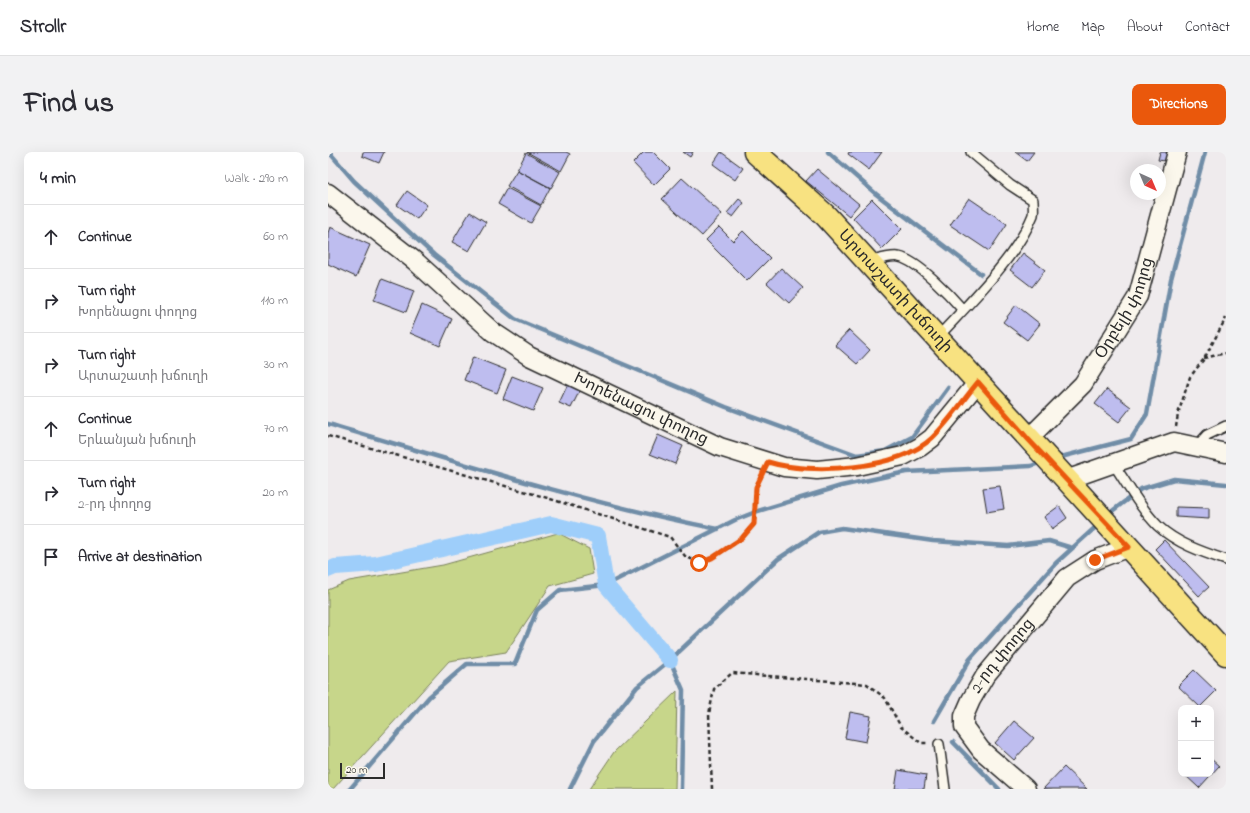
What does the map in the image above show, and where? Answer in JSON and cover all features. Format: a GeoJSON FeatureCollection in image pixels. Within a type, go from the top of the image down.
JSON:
{"type":"FeatureCollection","features":[{"type":"Feature","properties":{"kind":"main road","name":"Արտաշատի խճուղի"},"geometry":{"type":"LineString","coordinates":[[755,152],[826,216],[978,382],[1028,439],[1111,527],[1226,654]]}},
{"type":"Feature","properties":{"kind":"street","name":"Օրբելի փողոց"},"geometry":{"type":"LineString","coordinates":[[1028,439],[1083,384],[1138,296],[1177,152]]}},
{"type":"Feature","properties":{"kind":"street","name":"Խորենացու փողոց"},"geometry":{"type":"LineString","coordinates":[[328,193],[415,261],[493,332],[529,356],[561,369],[720,447],[784,467],[817,470],[857,466],[903,456],[920,447],[932,438],[978,382]]}},
{"type":"Feature","properties":{"kind":"street"},"geometry":{"type":"LineString","coordinates":[[1066,480],[1174,442],[1226,453]]}},
{"type":"Feature","properties":{"kind":"street","name":"2-րդ փողոց"},"geometry":{"type":"LineString","coordinates":[[1026,789],[981,750],[969,735],[964,727],[964,716],[966,710],[985,676],[1067,578],[1095,560],[1129,547]]}},
{"type":"Feature","properties":{"kind":"lane"},"geometry":{"type":"LineString","coordinates":[[937,338],[963,310],[1017,244],[1033,213],[1033,200],[1010,185],[970,152]]}},
{"type":"Feature","properties":{"kind":"lane"},"geometry":{"type":"LineString","coordinates":[[869,262],[898,257],[912,263],[946,292],[963,310]]}},
{"type":"Feature","properties":{"kind":"lane"},"geometry":{"type":"LineString","coordinates":[[1196,447],[1207,435],[1226,426]]}},
{"type":"Feature","properties":{"kind":"lane"},"geometry":{"type":"LineString","coordinates":[[1113,463],[1142,507],[1158,526],[1178,541],[1226,560]]}},
{"type":"Feature","properties":{"kind":"lane"},"geometry":{"type":"LineString","coordinates":[[939,744],[945,789]]}},
{"type":"Feature","properties":{"kind":"path"},"geometry":{"type":"LineString","coordinates":[[1174,442],[1178,414],[1190,377],[1204,358],[1226,318]]}},
{"type":"Feature","properties":{"kind":"path"},"geometry":{"type":"LineString","coordinates":[[1204,358],[1226,353]]}},
{"type":"Feature","properties":{"kind":"path"},"geometry":{"type":"LineString","coordinates":[[328,436],[541,496],[670,536],[685,556],[699,563],[712,558],[742,538],[754,524],[756,487],[768,462]]}},
{"type":"Feature","properties":{"kind":"path"},"geometry":{"type":"LineString","coordinates":[[712,789],[709,714],[714,688],[732,673],[868,684],[886,698],[901,727],[921,743],[939,744]]}},
{"type":"Feature","properties":{"kind":"green space"},"geometry":{"type":"Polygon","coordinates":[[[558,533],[589,549],[593,574],[550,586],[506,652],[449,661],[333,789],[328,789],[328,590],[349,581],[443,565],[558,533]]]}},
{"type":"Feature","properties":{"kind":"green space"},"geometry":{"type":"Polygon","coordinates":[[[677,691],[675,789],[589,789],[614,752],[677,691]]]}},
{"type":"Feature","properties":{"kind":"building"},"geometry":{"type":"Polygon","coordinates":[[[363,152],[384,152],[379,163],[362,156],[363,152]]]}},
{"type":"Feature","properties":{"kind":"building"},"geometry":{"type":"Polygon","coordinates":[[[527,152],[566,152],[570,154],[561,171],[527,152]]]}},
{"type":"Feature","properties":{"kind":"building"},"geometry":{"type":"Polygon","coordinates":[[[644,152],[653,152],[670,169],[654,185],[633,163],[644,152]]]}},
{"type":"Feature","properties":{"kind":"building"},"geometry":{"type":"Polygon","coordinates":[[[683,152],[693,152],[690,157],[683,152]]]}},
{"type":"Feature","properties":{"kind":"building"},"geometry":{"type":"Polygon","coordinates":[[[721,152],[743,168],[735,180],[713,164],[721,152]]]}},
{"type":"Feature","properties":{"kind":"building"},"geometry":{"type":"Polygon","coordinates":[[[849,152],[882,152],[869,170],[848,154],[849,152]]]}},
{"type":"Feature","properties":{"kind":"building"},"geometry":{"type":"Polygon","coordinates":[[[1015,152],[1034,152],[1027,161],[1015,152]]]}},
{"type":"Feature","properties":{"kind":"building"},"geometry":{"type":"Polygon","coordinates":[[[1160,152],[1168,152],[1165,161],[1158,160],[1160,152]]]}},
{"type":"Feature","properties":{"kind":"building"},"geometry":{"type":"Polygon","coordinates":[[[526,153],[560,172],[551,188],[517,170],[526,153]]]}},
{"type":"Feature","properties":{"kind":"building"},"geometry":{"type":"Polygon","coordinates":[[[817,169],[859,204],[849,216],[806,181],[817,169]]]}},
{"type":"Feature","properties":{"kind":"building"},"geometry":{"type":"Polygon","coordinates":[[[517,170],[550,188],[541,205],[507,186],[517,170]]]}},
{"type":"Feature","properties":{"kind":"building"},"geometry":{"type":"Polygon","coordinates":[[[682,178],[722,214],[702,236],[662,199],[682,178]]]}},
{"type":"Feature","properties":{"kind":"building"},"geometry":{"type":"Polygon","coordinates":[[[507,188],[541,206],[531,223],[498,204],[507,188]]]}},
{"type":"Feature","properties":{"kind":"building"},"geometry":{"type":"Polygon","coordinates":[[[407,191],[427,205],[417,219],[397,205],[407,191]]]}},
{"type":"Feature","properties":{"kind":"building"},"geometry":{"type":"Polygon","coordinates":[[[969,198],[1007,224],[989,251],[950,225],[969,198]]]}},
{"type":"Feature","properties":{"kind":"building"},"geometry":{"type":"Polygon","coordinates":[[[739,199],[744,203],[733,217],[727,213],[739,199]]]}},
{"type":"Feature","properties":{"kind":"building"},"geometry":{"type":"Polygon","coordinates":[[[872,199],[902,229],[882,249],[853,218],[872,199]]]}},
{"type":"Feature","properties":{"kind":"building"},"geometry":{"type":"Polygon","coordinates":[[[470,212],[486,222],[469,251],[452,242],[470,212]]]}},
{"type":"Feature","properties":{"kind":"building"},"geometry":{"type":"Polygon","coordinates":[[[330,227],[370,245],[356,277],[328,264],[328,233],[330,227]]]}},
{"type":"Feature","properties":{"kind":"building"},"geometry":{"type":"Polygon","coordinates":[[[719,227],[733,241],[743,231],[770,258],[747,281],[706,240],[719,227]]]}},
{"type":"Feature","properties":{"kind":"building"},"geometry":{"type":"Polygon","coordinates":[[[1023,253],[1045,270],[1032,287],[1010,270],[1023,253]]]}},
{"type":"Feature","properties":{"kind":"building"},"geometry":{"type":"Polygon","coordinates":[[[781,268],[803,288],[789,303],[767,283],[781,268]]]}},
{"type":"Feature","properties":{"kind":"building"},"geometry":{"type":"Polygon","coordinates":[[[382,279],[414,291],[406,312],[374,300],[382,279]]]}},
{"type":"Feature","properties":{"kind":"building"},"geometry":{"type":"Polygon","coordinates":[[[422,305],[452,319],[440,346],[410,333],[422,305]]]}},
{"type":"Feature","properties":{"kind":"building"},"geometry":{"type":"Polygon","coordinates":[[[1016,305],[1040,324],[1027,340],[1003,322],[1016,305]]]}},
{"type":"Feature","properties":{"kind":"building"},"geometry":{"type":"Polygon","coordinates":[[[849,330],[870,350],[857,364],[835,345],[849,330]]]}},
{"type":"Feature","properties":{"kind":"building"},"geometry":{"type":"Polygon","coordinates":[[[473,357],[506,370],[497,393],[464,380],[473,357]]]}},
{"type":"Feature","properties":{"kind":"building"},"geometry":{"type":"Polygon","coordinates":[[[512,376],[543,388],[533,411],[503,399],[512,376]]]}},
{"type":"Feature","properties":{"kind":"building"},"geometry":{"type":"Polygon","coordinates":[[[568,384],[580,390],[571,408],[559,403],[568,384]]]}},
{"type":"Feature","properties":{"kind":"building"},"geometry":{"type":"Polygon","coordinates":[[[1107,389],[1131,407],[1119,422],[1095,404],[1107,389]]]}},
{"type":"Feature","properties":{"kind":"building"},"geometry":{"type":"Polygon","coordinates":[[[658,435],[683,446],[675,464],[650,454],[658,435]]]}},
{"type":"Feature","properties":{"kind":"building"},"geometry":{"type":"Polygon","coordinates":[[[1000,486],[1004,509],[987,512],[983,488],[1000,486]]]}},
{"type":"Feature","properties":{"kind":"building"},"geometry":{"type":"Polygon","coordinates":[[[1059,506],[1067,518],[1052,529],[1044,517],[1059,506]]]}},
{"type":"Feature","properties":{"kind":"building"},"geometry":{"type":"Polygon","coordinates":[[[1176,507],[1209,508],[1209,519],[1176,517],[1176,507]]]}},
{"type":"Feature","properties":{"kind":"building"},"geometry":{"type":"Polygon","coordinates":[[[1164,540],[1209,587],[1199,596],[1155,549],[1164,540]]]}},
{"type":"Feature","properties":{"kind":"building"},"geometry":{"type":"Polygon","coordinates":[[[1194,670],[1216,691],[1202,705],[1198,705],[1178,686],[1194,670]]]}},
{"type":"Feature","properties":{"kind":"building"},"geometry":{"type":"Polygon","coordinates":[[[850,712],[871,716],[866,742],[845,738],[850,712]]]}},
{"type":"Feature","properties":{"kind":"building"},"geometry":{"type":"Polygon","coordinates":[[[1014,721],[1034,738],[1014,760],[995,743],[1014,721]]]}},
{"type":"Feature","properties":{"kind":"building"},"geometry":{"type":"Polygon","coordinates":[[[1214,762],[1219,766],[1214,772],[1214,762]]]}},
{"type":"Feature","properties":{"kind":"building"},"geometry":{"type":"Polygon","coordinates":[[[1064,767],[1087,789],[1043,789],[1064,767]]]}},
{"type":"Feature","properties":{"kind":"building"},"geometry":{"type":"Polygon","coordinates":[[[898,770],[926,775],[924,789],[895,789],[898,770]]]}},
{"type":"Feature","properties":{"kind":"building"},"geometry":{"type":"Polygon","coordinates":[[[1187,777],[1209,777],[1199,788],[1187,777]]]}},
{"type":"Feature","properties":{"kind":"waterway"},"geometry":{"type":"LineString","coordinates":[[329,152],[354,181],[434,255],[515,319],[726,407],[857,455],[885,451],[912,437],[948,388]]}},
{"type":"Feature","properties":{"kind":"waterway"},"geometry":{"type":"LineString","coordinates":[[828,152],[876,194],[981,274]]}},
{"type":"Feature","properties":{"kind":"waterway"},"geometry":{"type":"LineString","coordinates":[[1057,458],[1131,439],[1147,414],[1171,279],[1205,152]]}},
{"type":"Feature","properties":{"kind":"waterway"},"geometry":{"type":"LineString","coordinates":[[328,424],[571,494],[669,519],[718,529]]}},
{"type":"Feature","properties":{"kind":"waterway"},"geometry":{"type":"LineString","coordinates":[[350,789],[429,697],[467,664],[515,664],[537,610],[560,590],[606,585],[735,520],[758,511],[841,486],[906,472],[1031,466],[1042,462]]}},
{"type":"Feature","properties":{"kind":"waterway"},"geometry":{"type":"LineString","coordinates":[[1107,515],[1141,489],[1174,479],[1226,484]]}},
{"type":"Feature","properties":{"kind":"waterway"},"geometry":{"type":"LineString","coordinates":[[328,570],[335,567],[376,564],[551,524],[598,536],[606,585],[670,660]]}},
{"type":"Feature","properties":{"kind":"waterway"},"geometry":{"type":"LineString","coordinates":[[934,721],[970,659],[1056,563],[1099,524]]}},
{"type":"Feature","properties":{"kind":"waterway"},"geometry":{"type":"LineString","coordinates":[[570,789],[594,741],[637,687],[670,660],[778,559],[819,532],[842,528],[933,541],[1008,546],[1049,541],[1072,548]]}},
{"type":"Feature","properties":{"kind":"waterway"},"geometry":{"type":"LineString","coordinates":[[670,660],[683,690],[681,789]]}},
{"type":"Feature","properties":{"kind":"waterway"},"geometry":{"type":"LineString","coordinates":[[953,742],[999,789]]}},
{"type":"Feature","properties":{"kind":"route"},"geometry":{"type":"LineString","coordinates":[[699,563],[712,558],[742,538],[754,524],[756,487],[768,462],[784,467],[817,470],[857,466],[903,456],[920,447],[932,438],[978,382],[1028,439],[1129,547],[1095,560]]}}]}
